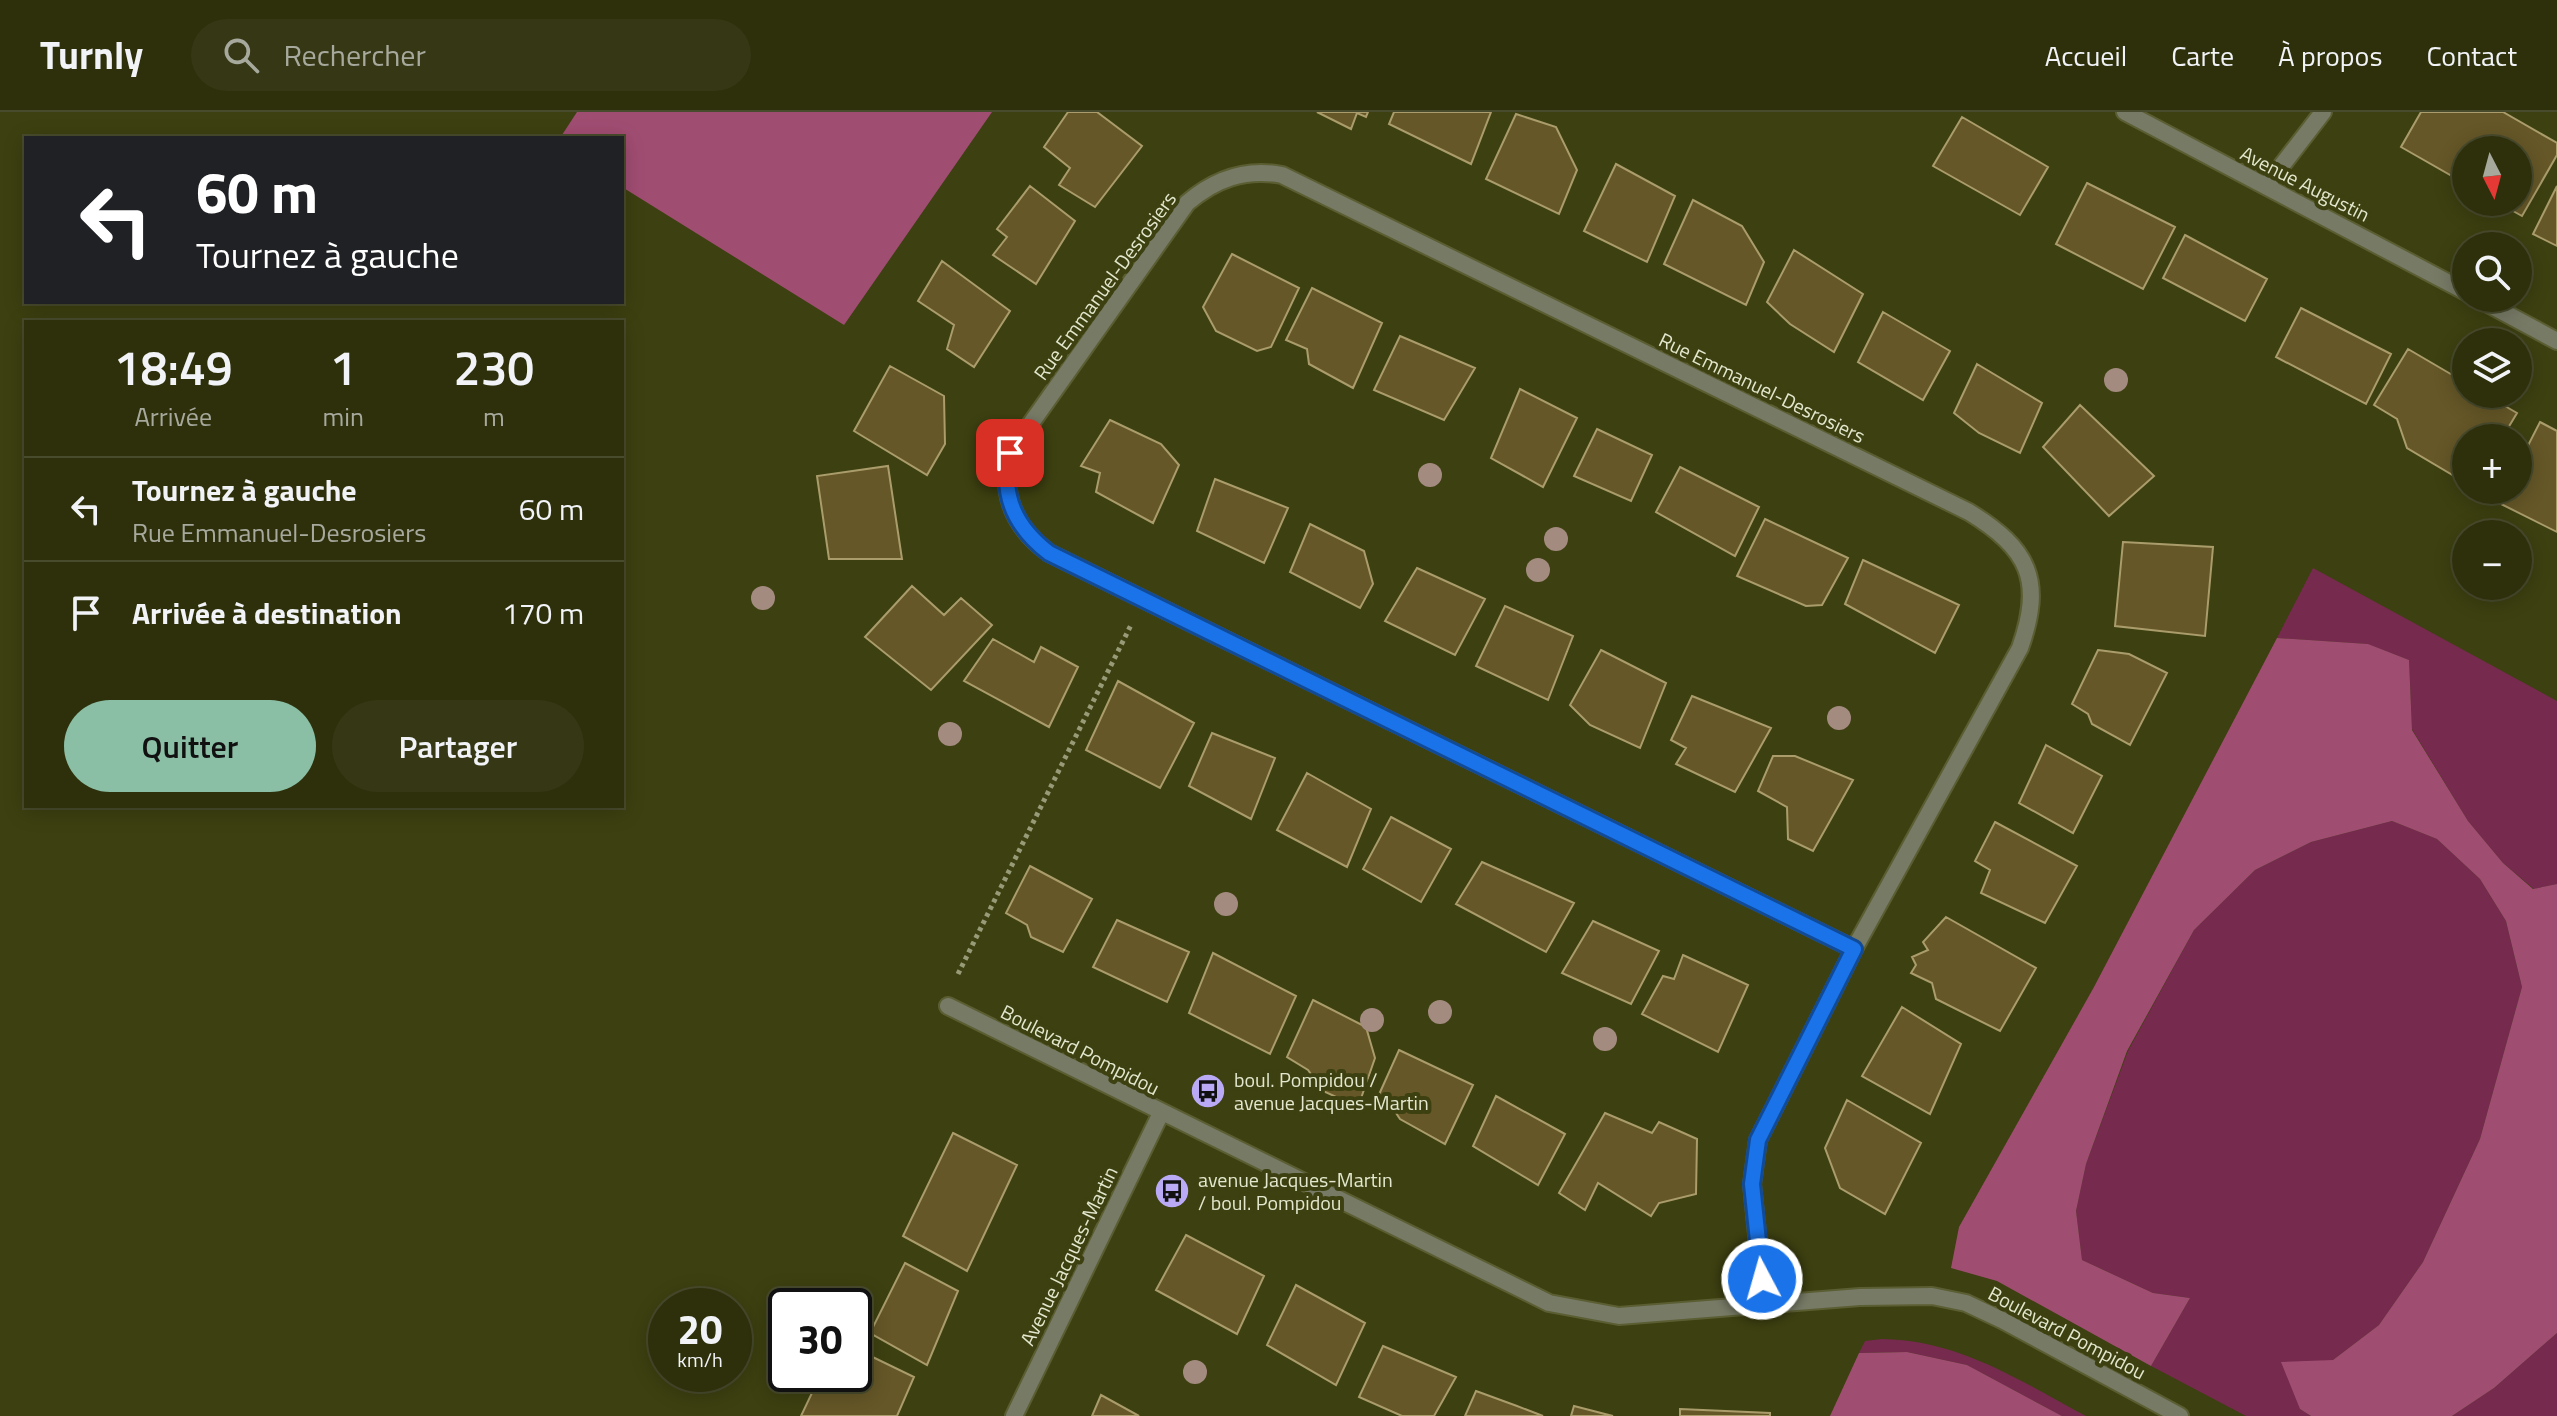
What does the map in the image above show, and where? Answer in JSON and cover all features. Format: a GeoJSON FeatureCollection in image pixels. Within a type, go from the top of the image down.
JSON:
{"type":"FeatureCollection","features":[{"type":"Feature","properties":{"kind":"street","name":"Avenue Augustin"},"geometry":{"type":"LineString","coordinates":[[2125,112],[2452,285]]}},
{"type":"Feature","properties":{"kind":"street"},"geometry":{"type":"LineString","coordinates":[[2266,186],[2323,112]]}},
{"type":"Feature","properties":{"kind":"street","name":"Rue Emmanuel-Desrosiers"},"geometry":{"type":"LineString","coordinates":[[1764,1304],[1752,1184],[1758,1140],[1854,949],[2020,648],[2029,621],[2031,591],[2017,548],[2001,532],[1969,512],[1282,175],[1262,171],[1241,174],[1203,190],[1187,203],[1010,453],[1005,475],[1009,500],[1016,521],[1028,538],[1049,553],[1854,949]]}},
{"type":"Feature","properties":{"kind":"street"},"geometry":{"type":"LineString","coordinates":[[2503,312],[2557,341]]}},
{"type":"Feature","properties":{"kind":"street","name":"Boulevard Pompidou"},"geometry":{"type":"LineString","coordinates":[[948,1006],[1549,1303],[1619,1316],[1764,1304],[1932,1296],[1966,1303],[2180,1416]]}},
{"type":"Feature","properties":{"kind":"street","name":"Avenue Jacques-Martin"},"geometry":{"type":"LineString","coordinates":[[1014,1416],[1161,1113]]}},
{"type":"Feature","properties":{"kind":"path"},"geometry":{"type":"LineString","coordinates":[[958,974],[1131,624]]}},
{"type":"Feature","properties":{"kind":"shaded area"},"geometry":{"type":"Polygon","coordinates":[[[577,112],[992,112],[844,325],[624,188],[624,136],[561,136],[577,112]]]}},
{"type":"Feature","properties":{"kind":"shaded area"},"geometry":{"type":"Polygon","coordinates":[[[2313,568],[2557,701],[2557,884],[2534,889],[2503,863],[2468,821],[2412,729],[2409,660],[2367,644],[2277,638],[2313,568]]]}},
{"type":"Feature","properties":{"kind":"shaded area"},"geometry":{"type":"Polygon","coordinates":[[[2277,638],[2368,644],[2409,660],[2412,730],[2468,821],[2503,863],[2533,889],[2557,884],[2557,1333],[2494,1388],[2452,1416],[2311,1416],[2300,1409],[2281,1362],[2333,1360],[2379,1325],[2423,1262],[2480,1139],[2522,987],[2506,921],[2480,879],[2437,839],[2392,821],[2311,842],[2255,870],[2194,930],[2127,1051],[2086,1164],[2076,1211],[2082,1260],[2153,1293],[2190,1298],[2151,1366],[1997,1281],[1951,1268],[1959,1227],[2094,987],[2277,638]]]}},
{"type":"Feature","properties":{"kind":"shaded area"},"geometry":{"type":"Polygon","coordinates":[[[2392,821],[2437,839],[2480,879],[2506,921],[2522,987],[2480,1139],[2423,1262],[2379,1325],[2333,1360],[2300,1409],[2311,1416],[2246,1416],[2151,1366],[2190,1298],[2153,1293],[2082,1260],[2076,1211],[2086,1164],[2128,1051],[2194,930],[2255,870],[2311,842],[2392,821]]]}},
{"type":"Feature","properties":{"kind":"shaded area"},"geometry":{"type":"Polygon","coordinates":[[[2557,1333],[2557,1416],[2452,1416],[2494,1388],[2557,1333]]]}},
{"type":"Feature","properties":{"kind":"shaded area"},"geometry":{"type":"Polygon","coordinates":[[[1865,1341],[1910,1341],[1963,1355],[2013,1377],[2086,1416],[2062,1416],[1967,1365],[1907,1352],[1859,1353],[1865,1341]]]}},
{"type":"Feature","properties":{"kind":"shaded area"},"geometry":{"type":"Polygon","coordinates":[[[1907,1352],[1967,1365],[2062,1416],[1830,1416],[1859,1353],[1907,1352]]]}},
{"type":"Feature","properties":{"kind":"building"},"geometry":{"type":"Polygon","coordinates":[[[1068,112],[1097,112],[1142,146],[1095,207],[1059,185],[1070,168],[1044,147],[1068,112]]]}},
{"type":"Feature","properties":{"kind":"building"},"geometry":{"type":"Polygon","coordinates":[[[1317,112],[1368,112],[1366,117],[1357,113],[1351,129],[1317,112]]]}},
{"type":"Feature","properties":{"kind":"building"},"geometry":{"type":"Polygon","coordinates":[[[1394,112],[1491,112],[1471,164],[1389,124],[1394,112]]]}},
{"type":"Feature","properties":{"kind":"building"},"geometry":{"type":"Polygon","coordinates":[[[2421,112],[2503,112],[2557,143],[2557,155],[2532,199],[2532,136],[2452,136],[2452,176],[2401,147],[2421,112]]]}},
{"type":"Feature","properties":{"kind":"building"},"geometry":{"type":"Polygon","coordinates":[[[1516,114],[1556,127],[1577,170],[1559,214],[1486,179],[1516,114]]]}},
{"type":"Feature","properties":{"kind":"building"},"geometry":{"type":"Polygon","coordinates":[[[1962,117],[2048,167],[2020,215],[1933,166],[1962,117]]]}},
{"type":"Feature","properties":{"kind":"building"},"geometry":{"type":"Polygon","coordinates":[[[1616,164],[1675,196],[1647,262],[1584,231],[1616,164]]]}},
{"type":"Feature","properties":{"kind":"building"},"geometry":{"type":"Polygon","coordinates":[[[2087,183],[2175,227],[2143,289],[2056,244],[2087,183]]]}},
{"type":"Feature","properties":{"kind":"building"},"geometry":{"type":"Polygon","coordinates":[[[1030,186],[1075,221],[1036,284],[993,255],[1007,237],[997,229],[1030,186]]]}},
{"type":"Feature","properties":{"kind":"building"},"geometry":{"type":"Polygon","coordinates":[[[2557,186],[2557,246],[2533,234],[2557,186]]]}},
{"type":"Feature","properties":{"kind":"building"},"geometry":{"type":"Polygon","coordinates":[[[1693,200],[1742,226],[1764,262],[1746,305],[1664,264],[1693,200]]]}},
{"type":"Feature","properties":{"kind":"building"},"geometry":{"type":"Polygon","coordinates":[[[2185,235],[2267,279],[2245,321],[2163,278],[2185,235]]]}},
{"type":"Feature","properties":{"kind":"building"},"geometry":{"type":"Polygon","coordinates":[[[1794,250],[1863,294],[1834,352],[1790,324],[1767,302],[1794,250]]]}},
{"type":"Feature","properties":{"kind":"building"},"geometry":{"type":"Polygon","coordinates":[[[1232,254],[1299,288],[1271,347],[1257,351],[1216,331],[1203,307],[1232,254]]]}},
{"type":"Feature","properties":{"kind":"building"},"geometry":{"type":"Polygon","coordinates":[[[942,261],[1010,311],[974,367],[947,349],[954,325],[918,301],[942,261]]]}},
{"type":"Feature","properties":{"kind":"building"},"geometry":{"type":"Polygon","coordinates":[[[1312,288],[1382,323],[1353,388],[1309,364],[1307,349],[1286,340],[1312,288]]]}},
{"type":"Feature","properties":{"kind":"building"},"geometry":{"type":"Polygon","coordinates":[[[2301,308],[2391,354],[2366,404],[2276,357],[2301,308]]]}},
{"type":"Feature","properties":{"kind":"building"},"geometry":{"type":"Polygon","coordinates":[[[1883,312],[1950,351],[1923,400],[1858,362],[1883,312]]]}},
{"type":"Feature","properties":{"kind":"building"},"geometry":{"type":"Polygon","coordinates":[[[1400,336],[1475,368],[1444,420],[1374,390],[1400,336]]]}},
{"type":"Feature","properties":{"kind":"building"},"geometry":{"type":"Polygon","coordinates":[[[2408,349],[2452,375],[2452,408],[2508,408],[2517,413],[2510,424],[2452,424],[2452,475],[2407,448],[2397,419],[2374,405],[2408,349]]]}},
{"type":"Feature","properties":{"kind":"building"},"geometry":{"type":"Polygon","coordinates":[[[1977,364],[2042,403],[2020,453],[1979,433],[1954,413],[1977,364]]]}},
{"type":"Feature","properties":{"kind":"building"},"geometry":{"type":"Polygon","coordinates":[[[890,366],[944,396],[945,444],[927,475],[854,431],[890,366]]]}},
{"type":"Feature","properties":{"kind":"building"},"geometry":{"type":"Polygon","coordinates":[[[1520,389],[1577,418],[1543,487],[1491,458],[1520,389]]]}},
{"type":"Feature","properties":{"kind":"building"},"geometry":{"type":"Polygon","coordinates":[[[2080,405],[2154,476],[2109,516],[2043,447],[2080,405]]]}},
{"type":"Feature","properties":{"kind":"building"},"geometry":{"type":"Polygon","coordinates":[[[1110,420],[1161,444],[1179,465],[1153,523],[1096,492],[1100,473],[1081,466],[1110,420]]]}},
{"type":"Feature","properties":{"kind":"building"},"geometry":{"type":"Polygon","coordinates":[[[2540,422],[2557,431],[2557,532],[2501,504],[2532,504],[2532,438],[2540,422]]]}},
{"type":"Feature","properties":{"kind":"building"},"geometry":{"type":"Polygon","coordinates":[[[1597,429],[1652,455],[1631,501],[1574,476],[1597,429]]]}},
{"type":"Feature","properties":{"kind":"building"},"geometry":{"type":"Polygon","coordinates":[[[888,466],[902,559],[829,559],[817,476],[888,466]]]}},
{"type":"Feature","properties":{"kind":"building"},"geometry":{"type":"Polygon","coordinates":[[[1680,467],[1759,507],[1735,556],[1656,512],[1680,467]]]}},
{"type":"Feature","properties":{"kind":"building"},"geometry":{"type":"Polygon","coordinates":[[[1215,479],[1288,508],[1264,563],[1197,531],[1215,479]]]}},
{"type":"Feature","properties":{"kind":"building"},"geometry":{"type":"Polygon","coordinates":[[[1765,519],[1848,558],[1822,605],[1806,606],[1737,576],[1765,519]]]}},
{"type":"Feature","properties":{"kind":"building"},"geometry":{"type":"Polygon","coordinates":[[[1310,524],[1364,551],[1373,584],[1360,608],[1290,572],[1310,524]]]}},
{"type":"Feature","properties":{"kind":"building"},"geometry":{"type":"Polygon","coordinates":[[[2123,542],[2213,547],[2205,636],[2115,626],[2123,542]]]}},
{"type":"Feature","properties":{"kind":"building"},"geometry":{"type":"Polygon","coordinates":[[[1863,560],[1959,605],[1935,653],[1845,604],[1863,560]]]}},
{"type":"Feature","properties":{"kind":"building"},"geometry":{"type":"Polygon","coordinates":[[[1417,568],[1485,599],[1455,655],[1385,621],[1417,568]]]}},
{"type":"Feature","properties":{"kind":"building"},"geometry":{"type":"Polygon","coordinates":[[[912,586],[944,615],[961,598],[992,625],[931,690],[865,637],[912,586]]]}},
{"type":"Feature","properties":{"kind":"building"},"geometry":{"type":"Polygon","coordinates":[[[1505,606],[1573,636],[1548,700],[1476,666],[1505,606]]]}},
{"type":"Feature","properties":{"kind":"building"},"geometry":{"type":"Polygon","coordinates":[[[993,639],[1034,662],[1041,647],[1078,667],[1049,727],[964,681],[993,639]]]}},
{"type":"Feature","properties":{"kind":"building"},"geometry":{"type":"Polygon","coordinates":[[[1601,650],[1666,683],[1640,748],[1590,725],[1570,705],[1601,650]]]}},
{"type":"Feature","properties":{"kind":"building"},"geometry":{"type":"Polygon","coordinates":[[[2098,650],[2129,654],[2167,673],[2130,745],[2092,724],[2088,714],[2072,704],[2098,650]]]}},
{"type":"Feature","properties":{"kind":"building"},"geometry":{"type":"Polygon","coordinates":[[[1118,681],[1194,723],[1160,788],[1086,750],[1118,681]]]}},
{"type":"Feature","properties":{"kind":"building"},"geometry":{"type":"Polygon","coordinates":[[[1692,696],[1771,728],[1735,792],[1676,764],[1686,748],[1671,740],[1692,696]]]}},
{"type":"Feature","properties":{"kind":"building"},"geometry":{"type":"Polygon","coordinates":[[[1212,733],[1275,758],[1251,819],[1189,786],[1212,733]]]}},
{"type":"Feature","properties":{"kind":"building"},"geometry":{"type":"Polygon","coordinates":[[[2046,745],[2102,776],[2073,833],[2019,803],[2046,745]]]}},
{"type":"Feature","properties":{"kind":"building"},"geometry":{"type":"Polygon","coordinates":[[[1773,756],[1795,756],[1853,780],[1813,851],[1788,839],[1787,807],[1758,791],[1773,756]]]}},
{"type":"Feature","properties":{"kind":"building"},"geometry":{"type":"Polygon","coordinates":[[[1307,773],[1371,809],[1347,867],[1277,830],[1307,773]]]}},
{"type":"Feature","properties":{"kind":"building"},"geometry":{"type":"Polygon","coordinates":[[[1391,817],[1451,849],[1421,902],[1363,869],[1391,817]]]}},
{"type":"Feature","properties":{"kind":"building"},"geometry":{"type":"Polygon","coordinates":[[[1995,822],[2077,866],[2045,923],[1981,893],[1990,870],[1975,861],[1995,822]]]}},
{"type":"Feature","properties":{"kind":"building"},"geometry":{"type":"Polygon","coordinates":[[[1482,862],[1574,903],[1546,952],[1456,904],[1482,862]]]}},
{"type":"Feature","properties":{"kind":"building"},"geometry":{"type":"Polygon","coordinates":[[[1030,866],[1092,899],[1063,952],[1031,937],[1027,925],[1006,913],[1030,866]]]}},
{"type":"Feature","properties":{"kind":"building"},"geometry":{"type":"Polygon","coordinates":[[[1946,917],[2036,968],[2000,1031],[1936,999],[1932,983],[1911,973],[1916,965],[1912,957],[1928,950],[1923,942],[1946,917]]]}},
{"type":"Feature","properties":{"kind":"building"},"geometry":{"type":"Polygon","coordinates":[[[1117,920],[1189,952],[1167,1002],[1093,967],[1117,920]]]}},
{"type":"Feature","properties":{"kind":"building"},"geometry":{"type":"Polygon","coordinates":[[[1593,921],[1659,951],[1631,1004],[1562,973],[1593,921]]]}},
{"type":"Feature","properties":{"kind":"building"},"geometry":{"type":"Polygon","coordinates":[[[1213,953],[1296,996],[1270,1054],[1189,1013],[1213,953]]]}},
{"type":"Feature","properties":{"kind":"building"},"geometry":{"type":"Polygon","coordinates":[[[1683,955],[1748,985],[1718,1052],[1642,1014],[1663,976],[1674,979],[1683,955]]]}},
{"type":"Feature","properties":{"kind":"building"},"geometry":{"type":"Polygon","coordinates":[[[1313,1000],[1366,1027],[1375,1058],[1358,1107],[1323,1091],[1308,1070],[1287,1057],[1313,1000]]]}},
{"type":"Feature","properties":{"kind":"building"},"geometry":{"type":"Polygon","coordinates":[[[1902,1007],[1961,1044],[1930,1114],[1862,1076],[1902,1007]]]}},
{"type":"Feature","properties":{"kind":"building"},"geometry":{"type":"Polygon","coordinates":[[[1399,1050],[1473,1085],[1445,1144],[1400,1119],[1394,1110],[1377,1099],[1399,1050]]]}},
{"type":"Feature","properties":{"kind":"building"},"geometry":{"type":"Polygon","coordinates":[[[1496,1096],[1565,1134],[1538,1185],[1473,1146],[1496,1096]]]}},
{"type":"Feature","properties":{"kind":"building"},"geometry":{"type":"Polygon","coordinates":[[[1847,1100],[1921,1143],[1885,1214],[1840,1188],[1825,1148],[1847,1100]]]}},
{"type":"Feature","properties":{"kind":"building"},"geometry":{"type":"Polygon","coordinates":[[[1605,1113],[1652,1133],[1659,1122],[1697,1139],[1696,1194],[1659,1203],[1651,1216],[1598,1183],[1585,1210],[1559,1193],[1605,1113]]]}},
{"type":"Feature","properties":{"kind":"building"},"geometry":{"type":"Polygon","coordinates":[[[953,1133],[1017,1165],[967,1271],[903,1236],[953,1133]]]}},
{"type":"Feature","properties":{"kind":"building"},"geometry":{"type":"Polygon","coordinates":[[[1186,1235],[1264,1276],[1237,1334],[1156,1290],[1186,1235]]]}},
{"type":"Feature","properties":{"kind":"building"},"geometry":{"type":"Polygon","coordinates":[[[905,1263],[958,1291],[927,1365],[872,1334],[905,1263]]]}},
{"type":"Feature","properties":{"kind":"building"},"geometry":{"type":"Polygon","coordinates":[[[1296,1285],[1365,1323],[1336,1385],[1267,1345],[1296,1285]]]}},
{"type":"Feature","properties":{"kind":"building"},"geometry":{"type":"Polygon","coordinates":[[[1383,1346],[1456,1377],[1434,1416],[1402,1416],[1359,1397],[1383,1346]]]}},
{"type":"Feature","properties":{"kind":"building"},"geometry":{"type":"Polygon","coordinates":[[[872,1357],[914,1377],[897,1416],[801,1416],[812,1392],[872,1392],[872,1357]]]}},
{"type":"Feature","properties":{"kind":"building"},"geometry":{"type":"Polygon","coordinates":[[[1476,1391],[1517,1406],[1543,1416],[1465,1416],[1476,1391]]]}},
{"type":"Feature","properties":{"kind":"building"},"geometry":{"type":"Polygon","coordinates":[[[1101,1395],[1139,1416],[1092,1416],[1101,1395]]]}},
{"type":"Feature","properties":{"kind":"building"},"geometry":{"type":"Polygon","coordinates":[[[1574,1406],[1605,1414],[1613,1416],[1571,1416],[1574,1406]]]}},
{"type":"Feature","properties":{"kind":"building"},"geometry":{"type":"Polygon","coordinates":[[[1680,1409],[1770,1413],[1770,1416],[1680,1416],[1680,1409]]]}},
{"type":"Feature","properties":{"kind":"place","name":"boul. Pompidou / avenue Jacques-Martin"},"geometry":{"type":"Point","coordinates":[1208,1091]}},
{"type":"Feature","properties":{"kind":"place","name":"avenue Jacques-Martin / boul. Pompidou"},"geometry":{"type":"Point","coordinates":[1172,1191]}},
{"type":"Feature","properties":{"kind":"route"},"geometry":{"type":"LineString","coordinates":[[1010,453],[1005,475],[1016,521],[1028,538],[1049,553],[1854,949],[1758,1140],[1752,1184],[1762,1279]]}}]}
